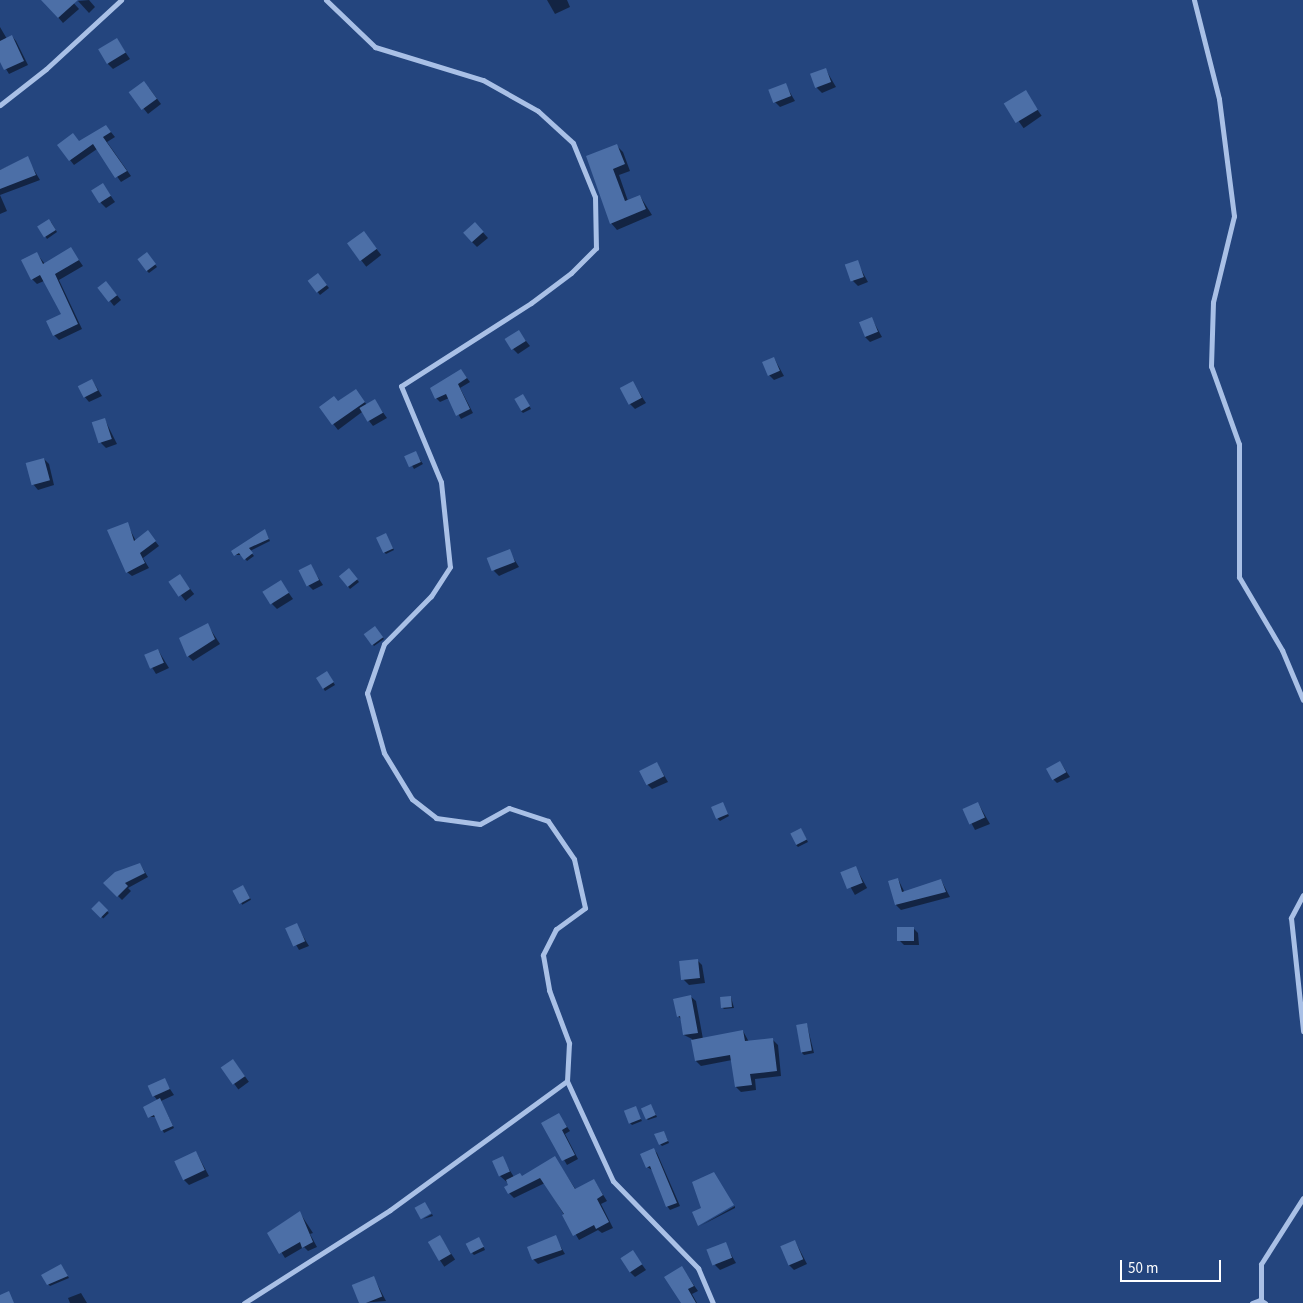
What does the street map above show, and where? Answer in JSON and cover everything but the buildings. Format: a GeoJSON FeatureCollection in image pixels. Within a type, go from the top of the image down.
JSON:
{"type":"FeatureCollection","features":[{"type":"Feature","properties":{"kind":"street"},"geometry":{"type":"LineString","coordinates":[[0,105],[46,69],[121,0]]}},
{"type":"Feature","properties":{"kind":"street"},"geometry":{"type":"LineString","coordinates":[[326,0],[375,47],[483,80],[538,111],[573,143],[595,197],[596,248],[571,273],[531,304],[401,386],[441,482],[450,566],[431,596],[384,644],[367,693],[384,753],[412,799],[436,818],[480,824],[509,808],[548,821],[574,859],[585,908],[556,929],[543,955],[549,990],[569,1043],[567,1081],[612,1181],[698,1268],[713,1303]]}},
{"type":"Feature","properties":{"kind":"street"},"geometry":{"type":"LineString","coordinates":[[1194,0],[1219,99],[1234,216],[1213,302],[1211,366],[1238,444],[1238,576],[1282,650],[1303,700]]}},
{"type":"Feature","properties":{"kind":"street"},"geometry":{"type":"LineString","coordinates":[[1303,894],[1291,918],[1303,1031]]}},
{"type":"Feature","properties":{"kind":"street"},"geometry":{"type":"LineString","coordinates":[[244,1303],[390,1210],[567,1081]]}},
{"type":"Feature","properties":{"kind":"street"},"geometry":{"type":"LineString","coordinates":[[1252,1303],[1262,1302],[1261,1264],[1303,1198]]}}]}
